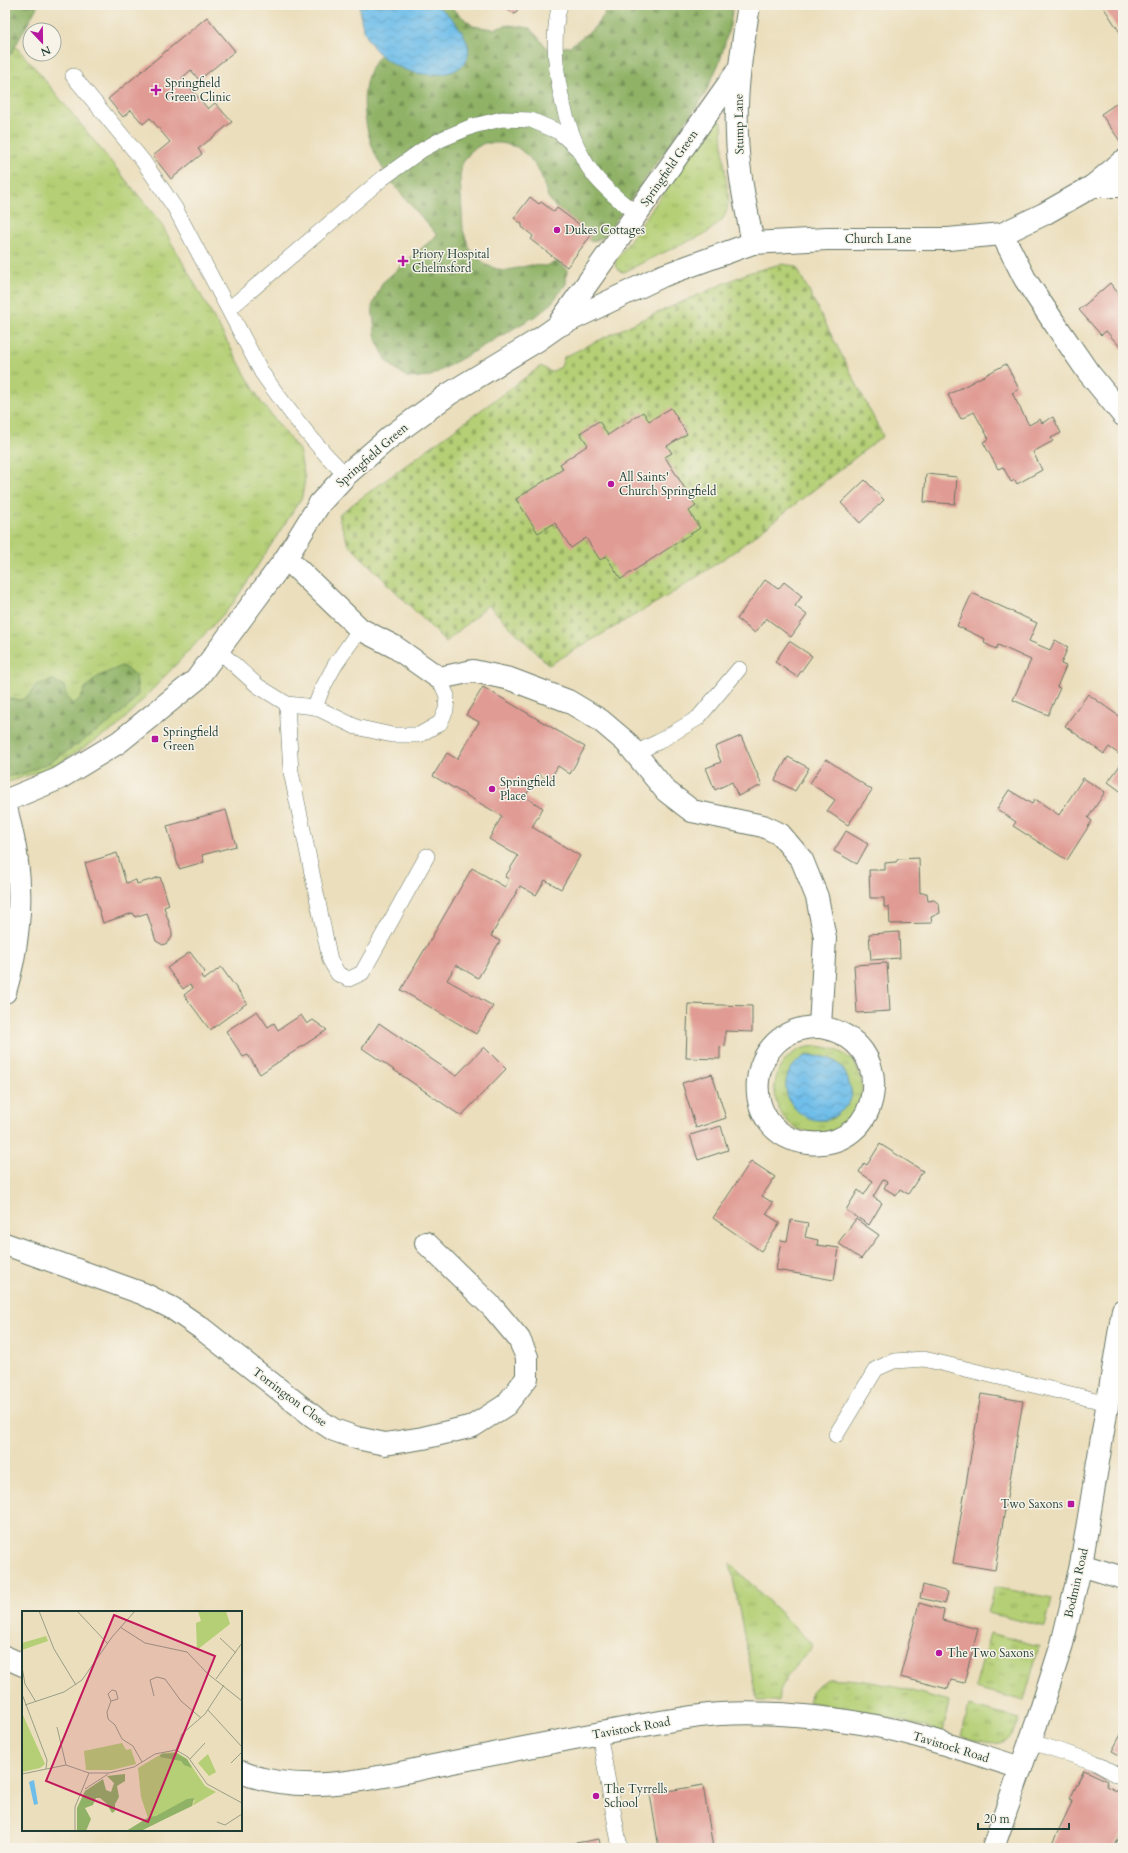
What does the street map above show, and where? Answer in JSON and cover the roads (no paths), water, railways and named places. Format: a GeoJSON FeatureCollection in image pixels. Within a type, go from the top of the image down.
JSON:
{"type":"FeatureCollection","features":[{"type":"Feature","properties":{"kind":"street","name":"Stump Lane"},"geometry":{"type":"LineString","coordinates":[[749,5],[739,69],[737,135],[742,188],[753,243]]}},
{"type":"Feature","properties":{"kind":"street","name":"Springfield Green"},"geometry":{"type":"LineString","coordinates":[[558,326],[739,69]]}},
{"type":"Feature","properties":{"kind":"street","name":"Church Lane"},"geometry":{"type":"LineString","coordinates":[[753,243],[827,239],[948,239],[1002,234],[1044,214],[1093,186],[1123,161]]}},
{"type":"Feature","properties":{"kind":"street"},"geometry":{"type":"LineString","coordinates":[[1093,186],[1123,186]]}},
{"type":"Feature","properties":{"kind":"street"},"geometry":{"type":"LineString","coordinates":[[1002,234],[1025,279],[1051,318],[1088,372],[1123,415]]}},
{"type":"Feature","properties":{"kind":"street","name":"Springfield Green"},"geometry":{"type":"LineString","coordinates":[[5,801],[58,779],[119,742],[196,680],[286,558],[320,503],[346,475],[390,437],[449,394],[538,340],[558,326],[662,276],[753,243]]}},
{"type":"Feature","properties":{"kind":"street"},"geometry":{"type":"LineString","coordinates":[[286,558],[360,629],[395,647],[439,678],[473,671],[510,679],[574,705],[600,720],[626,742],[666,791],[692,811],[763,826],[780,834],[802,860],[817,897],[825,938],[820,1027]]}},
{"type":"Feature","properties":{"kind":"street"},"geometry":{"type":"LineString","coordinates":[[5,801],[17,862],[19,885],[14,948],[5,992]]}},
{"type":"Feature","properties":{"kind":"street"},"geometry":{"type":"LineString","coordinates":[[811,1026],[820,1027],[828,1028],[845,1035],[859,1046],[869,1061],[874,1080],[873,1099],[868,1111],[853,1130],[834,1141],[810,1144],[795,1140],[785,1135],[776,1129],[766,1117],[761,1108],[757,1091],[758,1072],[766,1054],[778,1040],[793,1031],[811,1026]]}},
{"type":"Feature","properties":{"kind":"street","name":"Torrington Close"},"geometry":{"type":"LineString","coordinates":[[5,1244],[144,1294],[172,1308],[201,1328],[314,1417],[334,1430],[357,1438],[385,1444],[423,1438],[472,1426],[506,1405],[527,1378],[527,1357],[520,1339],[493,1308],[426,1243]]}},
{"type":"Feature","properties":{"kind":"street","name":"Bodmin Road"},"geometry":{"type":"LineString","coordinates":[[993,1848],[1021,1768],[1032,1742],[1062,1644],[1081,1565],[1123,1310]]}},
{"type":"Feature","properties":{"kind":"street"},"geometry":{"type":"LineString","coordinates":[[1081,1565],[1123,1578]]}},
{"type":"Feature","properties":{"kind":"street"},"geometry":{"type":"LineString","coordinates":[[5,1658],[22,1665]]}},
{"type":"Feature","properties":{"kind":"street","name":"Tavistock Road"},"geometry":{"type":"LineString","coordinates":[[242,1772],[255,1778],[285,1784],[333,1783],[362,1780],[600,1733],[720,1714],[759,1714],[834,1719],[901,1732],[1021,1768]]}},
{"type":"Feature","properties":{"kind":"lane"},"geometry":{"type":"LineString","coordinates":[[560,5],[555,39],[558,79],[566,117],[578,149],[593,174],[612,195],[637,214]]}},
{"type":"Feature","properties":{"kind":"lane"},"geometry":{"type":"LineString","coordinates":[[73,76],[161,185],[186,227],[262,373],[275,392],[327,457],[346,475]]}},
{"type":"Feature","properties":{"kind":"lane"},"geometry":{"type":"LineString","coordinates":[[229,309],[383,178],[417,154],[442,139],[472,126],[502,119],[531,120],[559,132],[578,149]]}},
{"type":"Feature","properties":{"kind":"lane"},"geometry":{"type":"LineString","coordinates":[[315,707],[322,689],[335,665],[360,629]]}},
{"type":"Feature","properties":{"kind":"lane"},"geometry":{"type":"LineString","coordinates":[[218,650],[258,686],[287,704],[315,707],[356,727],[392,735],[419,735],[440,723],[446,710],[446,696],[439,678]]}},
{"type":"Feature","properties":{"kind":"lane"},"geometry":{"type":"LineString","coordinates":[[635,753],[658,742],[698,718],[739,668]]}},
{"type":"Feature","properties":{"kind":"lane"},"geometry":{"type":"LineString","coordinates":[[287,704],[291,772],[330,960],[338,974],[349,979],[362,973],[427,856]]}},
{"type":"Feature","properties":{"kind":"lane"},"geometry":{"type":"LineString","coordinates":[[836,1435],[876,1369],[894,1361],[924,1359],[1108,1403]]}},
{"type":"Feature","properties":{"kind":"lane"},"geometry":{"type":"LineString","coordinates":[[600,1733],[620,1848]]}},
{"type":"Feature","properties":{"kind":"lane"},"geometry":{"type":"LineString","coordinates":[[1032,1742],[1094,1762],[1123,1778]]}},
{"type":"Feature","properties":{"kind":"water"},"geometry":{"type":"Polygon","coordinates":[[[362,5],[435,5],[448,14],[464,35],[468,54],[461,67],[445,74],[424,74],[402,68],[381,55],[366,35],[360,7],[362,5]]]}},
{"type":"Feature","properties":{"kind":"water"},"geometry":{"type":"Polygon","coordinates":[[[805,1056],[821,1057],[833,1060],[839,1064],[846,1075],[851,1092],[850,1101],[841,1111],[827,1119],[814,1120],[802,1115],[793,1106],[787,1094],[786,1081],[792,1068],[805,1056]]]}},
{"type":"Feature","properties":{"kind":"place","name":"Springfield Green Clinic"},"geometry":{"type":"Point","coordinates":[156,90]}},
{"type":"Feature","properties":{"kind":"place","name":"Dukes Cottages"},"geometry":{"type":"Point","coordinates":[557,230]}},
{"type":"Feature","properties":{"kind":"place","name":"Priory Hospital Chelmsford"},"geometry":{"type":"Point","coordinates":[403,261]}},
{"type":"Feature","properties":{"kind":"place","name":"All Saints' Church Springfield"},"geometry":{"type":"Point","coordinates":[611,484]}},
{"type":"Feature","properties":{"kind":"place","name":"Springfield Green"},"geometry":{"type":"Point","coordinates":[155,739]}},
{"type":"Feature","properties":{"kind":"place","name":"Springfield Place"},"geometry":{"type":"Point","coordinates":[492,789]}},
{"type":"Feature","properties":{"kind":"place","name":"Two Saxons"},"geometry":{"type":"Point","coordinates":[1071,1504]}},
{"type":"Feature","properties":{"kind":"place","name":"The Two Saxons"},"geometry":{"type":"Point","coordinates":[939,1653]}},
{"type":"Feature","properties":{"kind":"place","name":"The Tyrrells School"},"geometry":{"type":"Point","coordinates":[596,1796]}}]}
